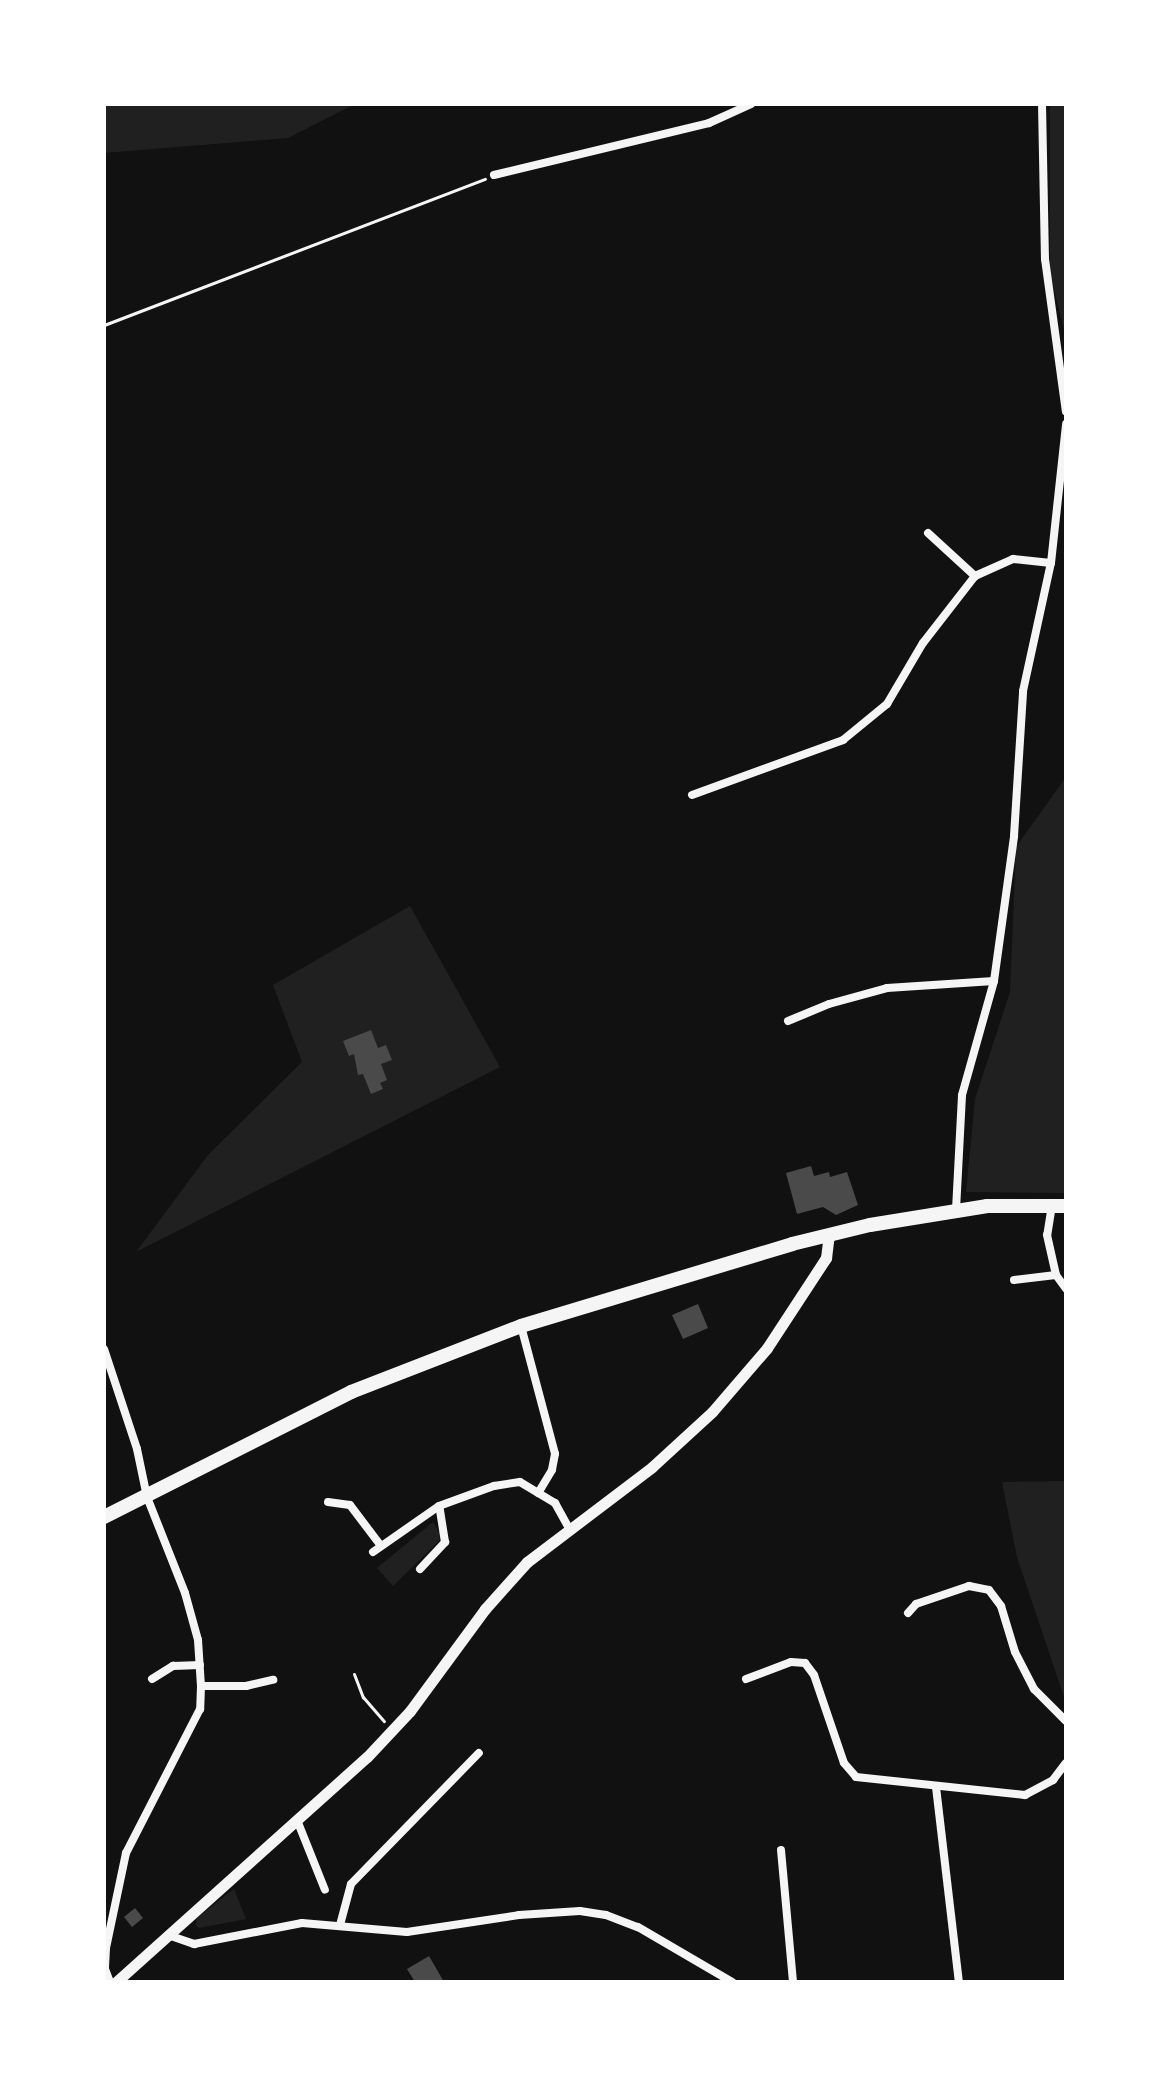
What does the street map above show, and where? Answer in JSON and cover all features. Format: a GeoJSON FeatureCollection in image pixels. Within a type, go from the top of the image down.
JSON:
{"type":"FeatureCollection","features":[{"type":"Feature","properties":{"kind":"main road"},"geometry":{"type":"LineString","coordinates":[[104,1517],[351,1392],[521,1326],[829,1235],[956,1210],[1059,1206]]}},
{"type":"Feature","properties":{"kind":"street"},"geometry":{"type":"LineString","coordinates":[[494,175],[709,123],[751,104]]}},
{"type":"Feature","properties":{"kind":"street"},"geometry":{"type":"LineString","coordinates":[[1042,104],[1045,259],[1066,412]]}},
{"type":"Feature","properties":{"kind":"street"},"geometry":{"type":"LineString","coordinates":[[956,1210],[962,1095],[994,981],[1014,836],[1023,691],[1051,563],[1066,424]]}},
{"type":"Feature","properties":{"kind":"street"},"geometry":{"type":"LineString","coordinates":[[928,533],[975,576]]}},
{"type":"Feature","properties":{"kind":"street"},"geometry":{"type":"LineString","coordinates":[[692,795],[843,740],[887,704],[923,643],[975,576],[1013,559],[1051,563]]}},
{"type":"Feature","properties":{"kind":"street"},"geometry":{"type":"LineString","coordinates":[[788,1021],[829,1004],[887,988],[994,981]]}},
{"type":"Feature","properties":{"kind":"street"},"geometry":{"type":"LineString","coordinates":[[1059,1206],[1047,1235],[1056,1275],[1066,1289]]}},
{"type":"Feature","properties":{"kind":"street"},"geometry":{"type":"LineString","coordinates":[[104,1349],[137,1449],[147,1497],[185,1593],[198,1640],[201,1686],[200,1709],[126,1853],[106,1948],[105,1969],[113,1982],[297,1820],[392,1730],[410,1711],[485,1609],[527,1562],[652,1467],[712,1412],[767,1348],[826,1258],[829,1235]]}},
{"type":"Feature","properties":{"kind":"street"},"geometry":{"type":"LineString","coordinates":[[1014,1280],[1056,1275]]}},
{"type":"Feature","properties":{"kind":"street"},"geometry":{"type":"LineString","coordinates":[[521,1326],[555,1454],[552,1470],[538,1493]]}},
{"type":"Feature","properties":{"kind":"street"},"geometry":{"type":"LineString","coordinates":[[373,1552],[439,1506],[494,1486],[520,1482],[555,1503],[569,1528]]}},
{"type":"Feature","properties":{"kind":"street"},"geometry":{"type":"LineString","coordinates":[[328,1502],[350,1505],[381,1546]]}},
{"type":"Feature","properties":{"kind":"street"},"geometry":{"type":"LineString","coordinates":[[420,1569],[445,1542],[439,1506]]}},
{"type":"Feature","properties":{"kind":"street"},"geometry":{"type":"LineString","coordinates":[[908,1613],[916,1604],[969,1586],[989,1590],[1001,1606],[1015,1652],[1034,1689],[1066,1721]]}},
{"type":"Feature","properties":{"kind":"street"},"geometry":{"type":"LineString","coordinates":[[746,1679],[791,1662],[805,1663],[814,1675],[851,1774],[936,1787],[1025,1795],[1053,1780],[1066,1763]]}},
{"type":"Feature","properties":{"kind":"street"},"geometry":{"type":"LineString","coordinates":[[152,1679],[173,1666],[200,1665]]}},
{"type":"Feature","properties":{"kind":"street"},"geometry":{"type":"LineString","coordinates":[[201,1686],[246,1686],[273,1680]]}},
{"type":"Feature","properties":{"kind":"street"},"geometry":{"type":"LineString","coordinates":[[340,1925],[351,1884],[479,1753]]}},
{"type":"Feature","properties":{"kind":"street"},"geometry":{"type":"LineString","coordinates":[[936,1787],[959,1982]]}},
{"type":"Feature","properties":{"kind":"street"},"geometry":{"type":"LineString","coordinates":[[297,1820],[325,1890]]}},
{"type":"Feature","properties":{"kind":"street"},"geometry":{"type":"LineString","coordinates":[[781,1850],[793,1982]]}},
{"type":"Feature","properties":{"kind":"street"},"geometry":{"type":"LineString","coordinates":[[168,1935],[194,1944],[302,1923],[407,1932],[544,1912],[589,1912],[638,1927],[732,1982]]}},
{"type":"Feature","properties":{"kind":"path"},"geometry":{"type":"LineString","coordinates":[[104,325],[494,175]]}},
{"type":"Feature","properties":{"kind":"path"},"geometry":{"type":"LineString","coordinates":[[354,1674],[363,1697],[392,1730]]}},
{"type":"Feature","properties":{"kind":"shaded area"},"geometry":{"type":"Polygon","coordinates":[[[104,104],[355,104],[288,138],[104,153],[104,104]]]}},
{"type":"Feature","properties":{"kind":"shaded area"},"geometry":{"type":"Polygon","coordinates":[[[1050,104],[1066,104],[1066,337],[1050,274],[1050,104]]]}},
{"type":"Feature","properties":{"kind":"shaded area"},"geometry":{"type":"Polygon","coordinates":[[[1066,777],[1066,1193],[966,1192],[975,1099],[1010,992],[1016,847],[1066,777]]]}},
{"type":"Feature","properties":{"kind":"shaded area"},"geometry":{"type":"Polygon","coordinates":[[[410,906],[500,1067],[136,1252],[208,1155],[302,1062],[273,985],[410,906]]]}},
{"type":"Feature","properties":{"kind":"shaded area"},"geometry":{"type":"Polygon","coordinates":[[[1066,1481],[1066,1703],[1017,1557],[1002,1482],[1066,1481]]]}},
{"type":"Feature","properties":{"kind":"shaded area"},"geometry":{"type":"Polygon","coordinates":[[[433,1522],[440,1533],[439,1541],[393,1586],[377,1568],[433,1522]]]}},
{"type":"Feature","properties":{"kind":"shaded area"},"geometry":{"type":"Polygon","coordinates":[[[234,1889],[246,1919],[199,1928],[197,1918],[234,1889]]]}},
{"type":"Feature","properties":{"kind":"building"},"geometry":{"type":"Polygon","coordinates":[[[371,1030],[378,1048],[386,1045],[392,1060],[381,1064],[387,1080],[380,1083],[383,1089],[371,1094],[363,1074],[358,1075],[354,1054],[349,1056],[343,1041],[371,1030]]]}},
{"type":"Feature","properties":{"kind":"building"},"geometry":{"type":"Polygon","coordinates":[[[811,1166],[814,1176],[829,1172],[830,1177],[847,1172],[858,1205],[836,1215],[823,1207],[797,1214],[786,1173],[811,1166]]]}},
{"type":"Feature","properties":{"kind":"building"},"geometry":{"type":"Polygon","coordinates":[[[698,1304],[708,1328],[683,1339],[672,1315],[698,1304]]]}},
{"type":"Feature","properties":{"kind":"building"},"geometry":{"type":"Polygon","coordinates":[[[135,1908],[143,1918],[132,1927],[124,1917],[135,1908]]]}},
{"type":"Feature","properties":{"kind":"building"},"geometry":{"type":"Polygon","coordinates":[[[429,1956],[444,1982],[415,1982],[407,1969],[429,1956]]]}}]}
